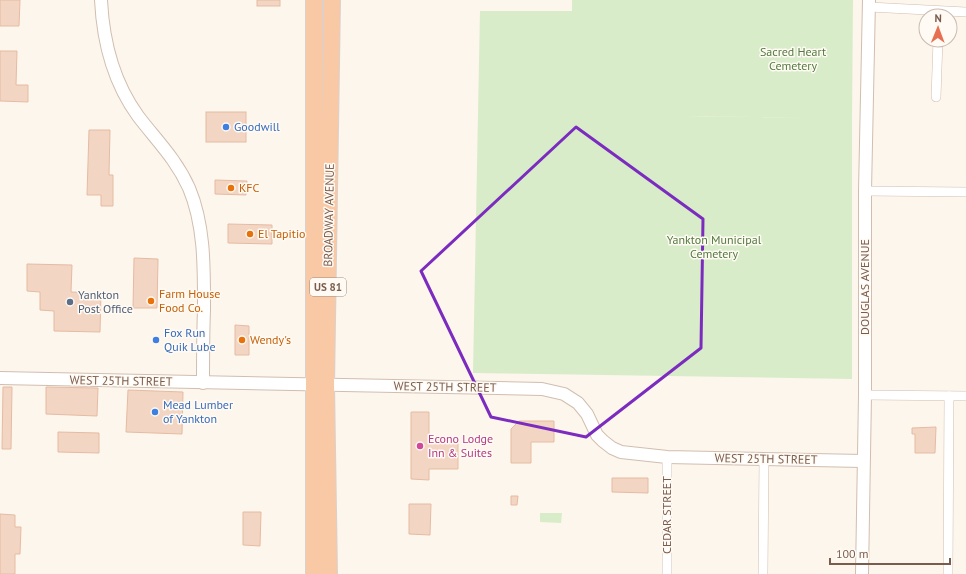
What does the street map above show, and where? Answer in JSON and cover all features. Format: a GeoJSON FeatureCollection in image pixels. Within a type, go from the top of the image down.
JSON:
{"type":"FeatureCollection","features":[{"type":"Feature","properties":{"kind":"highway","name":"BROADWAY AVENUE"},"geometry":{"type":"LineString","coordinates":[[314,0],[320,385],[329,574]]}},
{"type":"Feature","properties":{"kind":"highway","name":"BROADWAY AVENUE"},"geometry":{"type":"LineString","coordinates":[[314,574],[332,0]]}},
{"type":"Feature","properties":{"kind":"street"},"geometry":{"type":"LineString","coordinates":[[101,0],[106,42],[117,78],[126,98],[138,116],[173,158],[182,173],[194,202],[200,230],[204,274],[203,383]]}},
{"type":"Feature","properties":{"kind":"street"},"geometry":{"type":"LineString","coordinates":[[869,3],[918,10]]}},
{"type":"Feature","properties":{"kind":"street","name":"DOUGLAS AVENUE"},"geometry":{"type":"LineString","coordinates":[[862,574],[865,395],[865,191],[869,3]]}},
{"type":"Feature","properties":{"kind":"street"},"geometry":{"type":"LineString","coordinates":[[936,97],[938,48]]}},
{"type":"Feature","properties":{"kind":"street"},"geometry":{"type":"LineString","coordinates":[[865,191],[966,192]]}},
{"type":"Feature","properties":{"kind":"street","name":"WEST 25TH STREET"},"geometry":{"type":"LineString","coordinates":[[0,378],[542,389],[564,394],[578,403],[587,414],[600,438],[605,444],[621,452],[667,457],[863,461]]}},
{"type":"Feature","properties":{"kind":"street"},"geometry":{"type":"LineString","coordinates":[[865,395],[966,396]]}},
{"type":"Feature","properties":{"kind":"street"},"geometry":{"type":"LineString","coordinates":[[948,574],[949,396]]}},
{"type":"Feature","properties":{"kind":"street","name":"CEDAR STREET"},"geometry":{"type":"LineString","coordinates":[[667,457],[667,574]]}},
{"type":"Feature","properties":{"kind":"street"},"geometry":{"type":"LineString","coordinates":[[763,574],[764,458]]}},
{"type":"Feature","properties":{"kind":"highlighted area"},"geometry":{"type":"Polygon","coordinates":[[[576,127],[703,219],[701,348],[586,437],[491,417],[421,271],[576,127]]]}},
{"type":"Feature","properties":{"kind":"green space","name":"Yankton Municipal Cemetery"},"geometry":{"type":"Polygon","coordinates":[[[572,0],[853,0],[852,379],[473,373],[480,11],[572,11],[572,0]],[[686,116],[810,118],[703,116],[686,116]]]}},
{"type":"Feature","properties":{"kind":"green space"},"geometry":{"type":"Polygon","coordinates":[[[540,513],[562,513],[561,523],[540,522],[540,513]]]}},
{"type":"Feature","properties":{"kind":"building"},"geometry":{"type":"Polygon","coordinates":[[[0,0],[20,0],[19,26],[0,26],[0,0]]]}},
{"type":"Feature","properties":{"kind":"building"},"geometry":{"type":"Polygon","coordinates":[[[257,0],[280,0],[280,6],[257,6],[257,0]]]}},
{"type":"Feature","properties":{"kind":"building"},"geometry":{"type":"Polygon","coordinates":[[[0,51],[17,51],[16,85],[28,85],[28,102],[0,101],[0,51]]]}},
{"type":"Feature","properties":{"kind":"building","name":"Goodwill"},"geometry":{"type":"Polygon","coordinates":[[[206,112],[246,112],[246,142],[206,142],[206,112]]]}},
{"type":"Feature","properties":{"kind":"building"},"geometry":{"type":"Polygon","coordinates":[[[89,130],[110,130],[109,175],[113,175],[113,206],[101,206],[101,195],[87,195],[89,130]]]}},
{"type":"Feature","properties":{"kind":"building","name":"KFC"},"geometry":{"type":"Polygon","coordinates":[[[215,180],[247,181],[246,195],[215,194],[215,180]]]}},
{"type":"Feature","properties":{"kind":"building","name":"El Tapitio"},"geometry":{"type":"Polygon","coordinates":[[[228,224],[272,225],[272,244],[228,243],[228,224]]]}},
{"type":"Feature","properties":{"kind":"building"},"geometry":{"type":"Polygon","coordinates":[[[134,258],[158,259],[157,308],[133,308],[134,258]]]}},
{"type":"Feature","properties":{"kind":"building","name":"Yankton Post Office"},"geometry":{"type":"Polygon","coordinates":[[[27,264],[72,265],[71,292],[101,293],[100,332],[54,331],[54,311],[40,310],[40,292],[27,291],[27,264]]]}},
{"type":"Feature","properties":{"kind":"building","name":"Wendy's"},"geometry":{"type":"Polygon","coordinates":[[[235,325],[249,326],[249,355],[235,355],[235,325]]]}},
{"type":"Feature","properties":{"kind":"building"},"geometry":{"type":"Polygon","coordinates":[[[3,387],[12,387],[11,449],[2,449],[3,387]]]}},
{"type":"Feature","properties":{"kind":"building"},"geometry":{"type":"Polygon","coordinates":[[[46,387],[98,388],[97,416],[46,414],[46,387]]]}},
{"type":"Feature","properties":{"kind":"building","name":"Mead Lumber of Yankton"},"geometry":{"type":"Polygon","coordinates":[[[128,390],[183,392],[182,434],[126,432],[128,390]]]}},
{"type":"Feature","properties":{"kind":"building"},"geometry":{"type":"Polygon","coordinates":[[[411,412],[429,412],[429,440],[458,440],[458,469],[429,469],[429,480],[411,479],[411,412]]]}},
{"type":"Feature","properties":{"kind":"building"},"geometry":{"type":"Polygon","coordinates":[[[519,421],[554,421],[554,442],[531,442],[531,463],[511,463],[511,429],[519,421]]]}},
{"type":"Feature","properties":{"kind":"building"},"geometry":{"type":"Polygon","coordinates":[[[936,427],[935,453],[915,453],[915,434],[912,434],[912,428],[936,427]]]}},
{"type":"Feature","properties":{"kind":"building"},"geometry":{"type":"Polygon","coordinates":[[[58,432],[99,433],[99,453],[58,452],[58,432]]]}},
{"type":"Feature","properties":{"kind":"building"},"geometry":{"type":"Polygon","coordinates":[[[612,478],[648,478],[648,493],[612,492],[612,478]]]}},
{"type":"Feature","properties":{"kind":"building"},"geometry":{"type":"Polygon","coordinates":[[[511,496],[518,496],[517,505],[511,505],[511,496]]]}},
{"type":"Feature","properties":{"kind":"building"},"geometry":{"type":"Polygon","coordinates":[[[409,504],[431,504],[430,535],[409,534],[409,504]]]}},
{"type":"Feature","properties":{"kind":"building"},"geometry":{"type":"Polygon","coordinates":[[[243,512],[261,512],[260,546],[243,545],[243,512]]]}},
{"type":"Feature","properties":{"kind":"building"},"geometry":{"type":"Polygon","coordinates":[[[0,514],[15,515],[15,527],[21,527],[20,554],[15,554],[15,574],[0,574],[0,514]]]}},
{"type":"Feature","properties":{"kind":"place","name":"Goodwill"},"geometry":{"type":"Point","coordinates":[226,127]}},
{"type":"Feature","properties":{"kind":"place","name":"KFC"},"geometry":{"type":"Point","coordinates":[231,188]}},
{"type":"Feature","properties":{"kind":"place","name":"El Tapitio"},"geometry":{"type":"Point","coordinates":[250,234]}},
{"type":"Feature","properties":{"kind":"place","name":"Farm House Food Co."},"geometry":{"type":"Point","coordinates":[151,301]}},
{"type":"Feature","properties":{"kind":"place","name":"Yankton Post Office"},"geometry":{"type":"Point","coordinates":[70,302]}},
{"type":"Feature","properties":{"kind":"place","name":"Fox Run Quik Lube"},"geometry":{"type":"Point","coordinates":[156,340]}},
{"type":"Feature","properties":{"kind":"place","name":"Wendy's"},"geometry":{"type":"Point","coordinates":[242,340]}},
{"type":"Feature","properties":{"kind":"place","name":"Mead Lumber of Yankton"},"geometry":{"type":"Point","coordinates":[155,412]}},
{"type":"Feature","properties":{"kind":"place","name":"Econo Lodge Inn & Suites"},"geometry":{"type":"Point","coordinates":[420,446]}},
{"type":"Feature","properties":{"kind":"park label","name":"Sacred Heart Cemetery"},"geometry":{"type":"Point","coordinates":[793,59]}}]}
